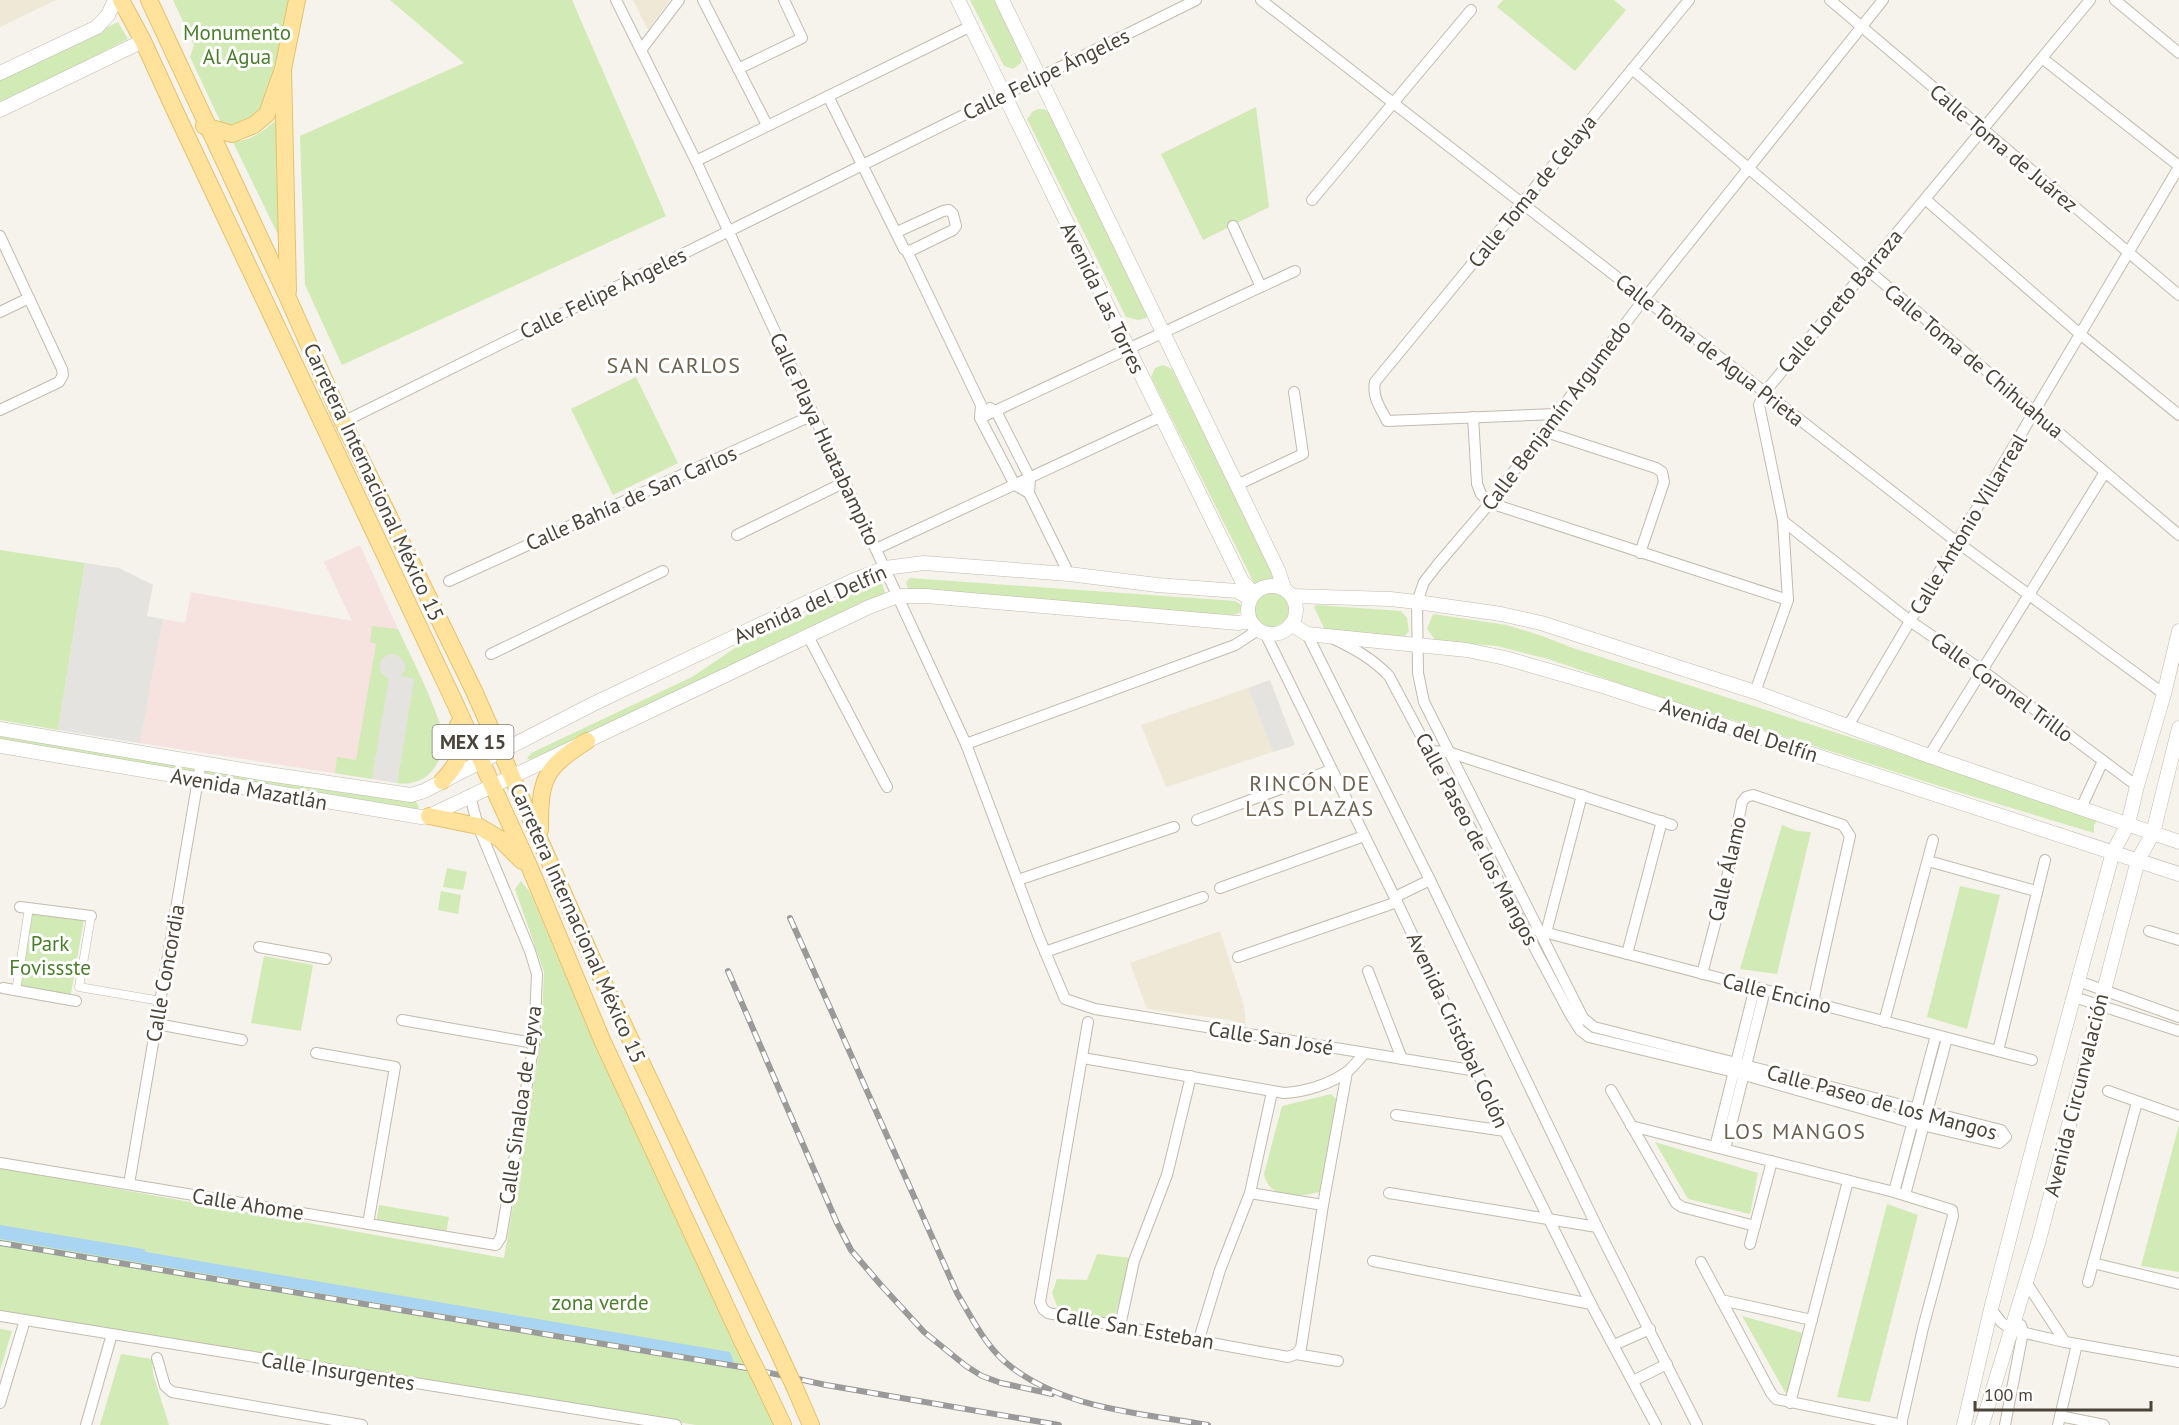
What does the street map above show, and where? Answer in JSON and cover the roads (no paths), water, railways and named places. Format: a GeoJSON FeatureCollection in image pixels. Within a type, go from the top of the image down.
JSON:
{"type":"FeatureCollection","features":[{"type":"Feature","properties":{"kind":"main road","name":"MEX 15"},"geometry":{"type":"LineString","coordinates":[[121,0],[143,41],[176,113]]}},
{"type":"Feature","properties":{"kind":"main road","name":"MEX 15"},"geometry":{"type":"LineString","coordinates":[[149,0],[208,127]]}},
{"type":"Feature","properties":{"kind":"main road"},"geometry":{"type":"LineString","coordinates":[[176,113],[208,127],[232,134],[254,125],[267,114],[283,69],[297,0]]}},
{"type":"Feature","properties":{"kind":"main road"},"geometry":{"type":"LineString","coordinates":[[283,69],[288,298]]}},
{"type":"Feature","properties":{"kind":"main road","name":"Carretera Internacional México 15"},"geometry":{"type":"LineString","coordinates":[[176,113],[454,701],[530,868],[602,1040],[783,1425]]}},
{"type":"Feature","properties":{"kind":"main road","name":"Carretera Internacional México 15"},"geometry":{"type":"LineString","coordinates":[[208,127],[343,422],[474,691],[591,956],[811,1425]]}},
{"type":"Feature","properties":{"kind":"main road"},"geometry":{"type":"LineString","coordinates":[[442,781],[455,768],[462,747],[454,701]]}},
{"type":"Feature","properties":{"kind":"main road"},"geometry":{"type":"LineString","coordinates":[[540,837],[540,796],[545,779],[555,764],[587,741]]}},
{"type":"Feature","properties":{"kind":"main road"},"geometry":{"type":"LineString","coordinates":[[429,816],[478,826],[500,839],[530,868]]}},
{"type":"Feature","properties":{"kind":"street"},"geometry":{"type":"LineString","coordinates":[[0,73],[97,27],[108,15],[114,0]]}},
{"type":"Feature","properties":{"kind":"street","name":"Calle Playa Huatabampito"},"geometry":{"type":"LineString","coordinates":[[616,0],[696,161],[966,744],[1065,999]]}},
{"type":"Feature","properties":{"kind":"street"},"geometry":{"type":"LineString","coordinates":[[641,50],[679,0]]}},
{"type":"Feature","properties":{"kind":"street"},"geometry":{"type":"LineString","coordinates":[[703,0],[767,125]]}},
{"type":"Feature","properties":{"kind":"street"},"geometry":{"type":"LineString","coordinates":[[738,69],[802,38],[784,0]]}},
{"type":"Feature","properties":{"kind":"street","name":"Avenida Las Torres"},"geometry":{"type":"LineString","coordinates":[[958,0],[1160,417],[1251,596]]}},
{"type":"Feature","properties":{"kind":"street","name":"Avenida Las Torres"},"geometry":{"type":"LineString","coordinates":[[1002,0],[1288,592]]}},
{"type":"Feature","properties":{"kind":"street","name":"Calle Felipe Ángeles"},"geometry":{"type":"LineString","coordinates":[[343,422],[1196,0]]}},
{"type":"Feature","properties":{"kind":"street","name":"Calle Toma de Celaya"},"geometry":{"type":"LineString","coordinates":[[1473,417],[1388,421],[1374,398],[1375,382],[1689,0]]}},
{"type":"Feature","properties":{"kind":"street","name":"Calle Toma de Juárez"},"geometry":{"type":"LineString","coordinates":[[1830,0],[2179,295]]}},
{"type":"Feature","properties":{"kind":"street","name":"Calle Benjamín Argumedo"},"geometry":{"type":"LineString","coordinates":[[1418,645],[1417,602],[1424,582],[1490,503],[1644,299],[1883,0]]}},
{"type":"Feature","properties":{"kind":"street","name":"Calle Loreto Barraza"},"geometry":{"type":"LineString","coordinates":[[1755,692],[1788,600],[1783,521],[1759,405],[1764,393],[2090,0]]}},
{"type":"Feature","properties":{"kind":"street"},"geometry":{"type":"LineString","coordinates":[[2115,0],[2179,53]]}},
{"type":"Feature","properties":{"kind":"street","name":"Calle Toma de Agua Prieta"},"geometry":{"type":"LineString","coordinates":[[1268,2],[1764,393],[1957,542],[2164,694]]}},
{"type":"Feature","properties":{"kind":"street"},"geometry":{"type":"LineString","coordinates":[[1312,200],[1471,10]]}},
{"type":"Feature","properties":{"kind":"street"},"geometry":{"type":"LineString","coordinates":[[696,161],[971,26]]}},
{"type":"Feature","properties":{"kind":"street"},"geometry":{"type":"LineString","coordinates":[[0,110],[143,41]]}},
{"type":"Feature","properties":{"kind":"street"},"geometry":{"type":"LineString","coordinates":[[2042,58],[2179,167]]}},
{"type":"Feature","properties":{"kind":"street","name":"Calle Toma de Chihuahua"},"geometry":{"type":"LineString","coordinates":[[1632,69],[2179,535]]}},
{"type":"Feature","properties":{"kind":"street"},"geometry":{"type":"LineString","coordinates":[[828,96],[904,249],[908,250],[981,405],[980,418],[1016,485],[1029,493]]}},
{"type":"Feature","properties":{"kind":"street","name":"Calle Antonio Villarreal"},"geometry":{"type":"LineString","coordinates":[[1848,726],[2179,167]]}},
{"type":"Feature","properties":{"kind":"street"},"geometry":{"type":"LineString","coordinates":[[1926,199],[2080,334],[2179,415]]}},
{"type":"Feature","properties":{"kind":"street"},"geometry":{"type":"LineString","coordinates":[[897,232],[943,210],[949,210],[953,214],[956,226],[953,230],[908,250]]}},
{"type":"Feature","properties":{"kind":"street"},"geometry":{"type":"LineString","coordinates":[[1233,226],[1261,286]]}},
{"type":"Feature","properties":{"kind":"street"},"geometry":{"type":"LineString","coordinates":[[0,236],[63,375],[59,382],[0,410]]}},
{"type":"Feature","properties":{"kind":"street"},"geometry":{"type":"LineString","coordinates":[[980,418],[1295,270]]}},
{"type":"Feature","properties":{"kind":"street"},"geometry":{"type":"LineString","coordinates":[[0,312],[29,298]]}},
{"type":"Feature","properties":{"kind":"street"},"geometry":{"type":"LineString","coordinates":[[1237,485],[1303,454],[1294,392]]}},
{"type":"Feature","properties":{"kind":"street"},"geometry":{"type":"LineString","coordinates":[[981,405],[996,411],[1030,478],[1029,493],[1069,574]]}},
{"type":"Feature","properties":{"kind":"street"},"geometry":{"type":"LineString","coordinates":[[1555,414],[1473,417],[1477,484],[1481,494],[1490,503],[1788,600]]}},
{"type":"Feature","properties":{"kind":"street","name":"Calle Bahía de San Carlos"},"geometry":{"type":"LineString","coordinates":[[449,581],[813,415]]}},
{"type":"Feature","properties":{"kind":"street"},"geometry":{"type":"LineString","coordinates":[[876,549],[1160,417]]}},
{"type":"Feature","properties":{"kind":"street"},"geometry":{"type":"LineString","coordinates":[[1543,431],[1656,468],[1662,472],[1664,482],[1640,553]]}},
{"type":"Feature","properties":{"kind":"street"},"geometry":{"type":"LineString","coordinates":[[1929,756],[2105,472]]}},
{"type":"Feature","properties":{"kind":"street"},"geometry":{"type":"LineString","coordinates":[[736,535],[845,482]]}},
{"type":"Feature","properties":{"kind":"street","name":"Calle Coronel Trillo"},"geometry":{"type":"LineString","coordinates":[[1783,521],[1910,621],[1983,671],[2137,786]]}},
{"type":"Feature","properties":{"kind":"street","name":"Avenida del Delfín"},"geometry":{"type":"LineString","coordinates":[[500,751],[632,685],[852,581],[885,568],[924,563],[1069,574],[1157,585],[1237,591],[1251,596]]}},
{"type":"Feature","properties":{"kind":"street"},"geometry":{"type":"LineString","coordinates":[[491,654],[663,572]]}},
{"type":"Feature","properties":{"kind":"street"},"geometry":{"type":"LineString","coordinates":[[966,744],[1235,645],[1257,628],[1282,632],[1291,624],[1296,612],[1296,604],[1288,592],[1278,586],[1265,586],[1251,596],[1247,608],[1257,628]]}},
{"type":"Feature","properties":{"kind":"street","name":"Avenida del Delfín"},"geometry":{"type":"LineString","coordinates":[[1288,592],[1417,602],[1501,614],[1540,623],[1755,692],[1929,756],[2179,842]]}},
{"type":"Feature","properties":{"kind":"street","name":"Avenida del Delfín"},"geometry":{"type":"LineString","coordinates":[[512,775],[869,607],[898,596],[926,596],[1239,622],[1257,628]]}},
{"type":"Feature","properties":{"kind":"street","name":"Avenida del Delfín"},"geometry":{"type":"LineString","coordinates":[[1291,624],[1307,634],[1467,650],[1505,658],[1606,687],[2179,874]]}},
{"type":"Feature","properties":{"kind":"street","name":"Avenida Cristóbal Colón"},"geometry":{"type":"LineString","coordinates":[[1257,628],[1396,899],[1505,1131],[1591,1304],[1656,1425]]}},
{"type":"Feature","properties":{"kind":"street","name":"Avenida Circunvalación"},"geometry":{"type":"LineString","coordinates":[[1965,1421],[1991,1309],[2078,981],[2113,852],[2128,824],[2179,631]]}},
{"type":"Feature","properties":{"kind":"street","name":"Avenida Cristóbal Colón"},"geometry":{"type":"LineString","coordinates":[[1307,634],[1430,880],[1597,1227],[1697,1425]]}},
{"type":"Feature","properties":{"kind":"street"},"geometry":{"type":"LineString","coordinates":[[808,636],[887,787]]}},
{"type":"Feature","properties":{"kind":"street","name":"Calle Paseo de los Mangos"},"geometry":{"type":"LineString","coordinates":[[1331,637],[1377,663],[1389,676],[1570,1014],[1580,1030],[1589,1037],[1740,1069],[1922,1110],[2001,1130],[2006,1137],[1999,1143],[1918,1124],[1740,1069],[1594,1027],[1587,1023],[1424,702],[1418,673],[1418,645]]}},
{"type":"Feature","properties":{"kind":"street","name":"Avenida Circunvalación"},"geometry":{"type":"LineString","coordinates":[[1983,1422],[2017,1331],[2018,1310],[2098,1006],[2138,860],[2153,833],[2179,728]]}},
{"type":"Feature","properties":{"kind":"street","name":"Avenida Mazatlán"},"geometry":{"type":"LineString","coordinates":[[0,729],[411,795],[424,791],[481,761]]}},
{"type":"Feature","properties":{"kind":"street","name":"Avenida Mazatlán"},"geometry":{"type":"LineString","coordinates":[[0,746],[421,817],[429,816]]}},
{"type":"Feature","properties":{"kind":"street"},"geometry":{"type":"LineString","coordinates":[[481,761],[500,751]]}},
{"type":"Feature","properties":{"kind":"street"},"geometry":{"type":"LineString","coordinates":[[1431,751],[1448,752],[1667,823],[1627,954]]}},
{"type":"Feature","properties":{"kind":"street"},"geometry":{"type":"LineString","coordinates":[[2081,808],[2103,761]]}},
{"type":"Feature","properties":{"kind":"street","name":"Calle Concordia"},"geometry":{"type":"LineString","coordinates":[[129,1184],[201,762]]}},
{"type":"Feature","properties":{"kind":"street"},"geometry":{"type":"LineString","coordinates":[[1197,820],[1331,770]]}},
{"type":"Feature","properties":{"kind":"street"},"geometry":{"type":"LineString","coordinates":[[429,816],[512,775]]}},
{"type":"Feature","properties":{"kind":"street"},"geometry":{"type":"LineString","coordinates":[[1542,931],[1582,795]]}},
{"type":"Feature","properties":{"kind":"street","name":"Calle Álamo"},"geometry":{"type":"LineString","coordinates":[[1702,974],[1727,878],[1742,802],[1746,797],[1753,795],[1843,825],[1850,836],[1813,1002]]}},
{"type":"Feature","properties":{"kind":"street","name":"Calle Sinaloa de Leyva"},"geometry":{"type":"LineString","coordinates":[[470,796],[478,826],[537,974],[534,1043],[501,1237],[496,1245]]}},
{"type":"Feature","properties":{"kind":"street"},"geometry":{"type":"LineString","coordinates":[[1018,880],[1174,827]]}},
{"type":"Feature","properties":{"kind":"street"},"geometry":{"type":"LineString","coordinates":[[1220,888],[1364,836]]}},
{"type":"Feature","properties":{"kind":"street"},"geometry":{"type":"LineString","coordinates":[[1884,1022],[1933,840]]}},
{"type":"Feature","properties":{"kind":"street"},"geometry":{"type":"LineString","coordinates":[[1998,1052],[2044,860]]}},
{"type":"Feature","properties":{"kind":"street"},"geometry":{"type":"LineString","coordinates":[[1928,861],[2036,891]]}},
{"type":"Feature","properties":{"kind":"street"},"geometry":{"type":"LineString","coordinates":[[1238,957],[1379,908],[1430,880]]}},
{"type":"Feature","properties":{"kind":"street"},"geometry":{"type":"LineString","coordinates":[[1045,952],[1203,897]]}},
{"type":"Feature","properties":{"kind":"street"},"geometry":{"type":"LineString","coordinates":[[16,991],[25,907],[91,916],[79,987],[161,1001]]}},
{"type":"Feature","properties":{"kind":"street","name":"Calle Encino"},"geometry":{"type":"LineString","coordinates":[[1522,927],[2032,1060]]}},
{"type":"Feature","properties":{"kind":"street"},"geometry":{"type":"LineString","coordinates":[[2149,931],[2179,940]]}},
{"type":"Feature","properties":{"kind":"street"},"geometry":{"type":"LineString","coordinates":[[258,947],[326,959]]}},
{"type":"Feature","properties":{"kind":"street"},"geometry":{"type":"LineString","coordinates":[[1368,971],[1402,1059]]}},
{"type":"Feature","properties":{"kind":"street"},"geometry":{"type":"LineString","coordinates":[[2078,981],[2179,1017]]}},
{"type":"Feature","properties":{"kind":"street"},"geometry":{"type":"LineString","coordinates":[[3,988],[76,1001]]}},
{"type":"Feature","properties":{"kind":"street"},"geometry":{"type":"LineString","coordinates":[[1720,1148],[1760,989]]}},
{"type":"Feature","properties":{"kind":"street"},"geometry":{"type":"LineString","coordinates":[[2074,997],[2179,1031]]}},
{"type":"Feature","properties":{"kind":"street","name":"Calle San José"},"geometry":{"type":"LineString","coordinates":[[1065,999],[1095,1009],[1477,1071]]}},
{"type":"Feature","properties":{"kind":"street"},"geometry":{"type":"LineString","coordinates":[[2133,1015],[2137,1002]]}},
{"type":"Feature","properties":{"kind":"street"},"geometry":{"type":"LineString","coordinates":[[402,1020],[534,1043]]}},
{"type":"Feature","properties":{"kind":"street","name":"Calle San Esteban"},"geometry":{"type":"LineString","coordinates":[[1088,1022],[1040,1302],[1043,1309],[1048,1313],[1288,1357],[1296,1354],[1338,1361]]}},
{"type":"Feature","properties":{"kind":"street"},"geometry":{"type":"LineString","coordinates":[[157,1024],[242,1040]]}},
{"type":"Feature","properties":{"kind":"street"},"geometry":{"type":"LineString","coordinates":[[1900,1194],[1942,1037]]}},
{"type":"Feature","properties":{"kind":"street"},"geometry":{"type":"LineString","coordinates":[[316,1053],[395,1067],[368,1224]]}},
{"type":"Feature","properties":{"kind":"street"},"geometry":{"type":"LineString","coordinates":[[1083,1058],[1272,1092],[1291,1092],[1321,1085],[1347,1072],[1365,1053]]}},
{"type":"Feature","properties":{"kind":"street"},"geometry":{"type":"LineString","coordinates":[[1296,1354],[1301,1348],[1323,1205],[1347,1072]]}},
{"type":"Feature","properties":{"kind":"street"},"geometry":{"type":"LineString","coordinates":[[1120,1326],[1134,1261],[1167,1175],[1191,1076]]}},
{"type":"Feature","properties":{"kind":"street"},"geometry":{"type":"LineString","coordinates":[[1611,1090],[1676,1203],[1682,1207],[1755,1226]]}},
{"type":"Feature","properties":{"kind":"street"},"geometry":{"type":"LineString","coordinates":[[2108,1091],[2179,1116]]}},
{"type":"Feature","properties":{"kind":"street"},"geometry":{"type":"LineString","coordinates":[[1199,1339],[1220,1270],[1250,1193],[1272,1092]]}},
{"type":"Feature","properties":{"kind":"street"},"geometry":{"type":"LineString","coordinates":[[2088,1282],[2137,1102]]}},
{"type":"Feature","properties":{"kind":"street"},"geometry":{"type":"LineString","coordinates":[[1396,1115],[1505,1131]]}},
{"type":"Feature","properties":{"kind":"street"},"geometry":{"type":"LineString","coordinates":[[1631,1126],[1900,1194],[1952,1210],[1953,1216],[1923,1328],[1901,1425],[1776,1399],[1701,1262]]}},
{"type":"Feature","properties":{"kind":"street"},"geometry":{"type":"LineString","coordinates":[[1750,1244],[1772,1161]]}},
{"type":"Feature","properties":{"kind":"street","name":"Calle Ahome"},"geometry":{"type":"LineString","coordinates":[[0,1163],[496,1245]]}},
{"type":"Feature","properties":{"kind":"street"},"geometry":{"type":"LineString","coordinates":[[1790,1403],[1848,1181]]}},
{"type":"Feature","properties":{"kind":"street"},"geometry":{"type":"LineString","coordinates":[[1250,1193],[1323,1205]]}},
{"type":"Feature","properties":{"kind":"street"},"geometry":{"type":"LineString","coordinates":[[1389,1193],[1597,1227]]}},
{"type":"Feature","properties":{"kind":"street"},"geometry":{"type":"LineString","coordinates":[[1373,1261],[1591,1304]]}},
{"type":"Feature","properties":{"kind":"street"},"geometry":{"type":"LineString","coordinates":[[2093,1263],[2179,1284]]}},
{"type":"Feature","properties":{"kind":"street"},"geometry":{"type":"LineString","coordinates":[[2026,1282],[2065,1342]]}},
{"type":"Feature","properties":{"kind":"street"},"geometry":{"type":"LineString","coordinates":[[1721,1300],[1812,1320]]}},
{"type":"Feature","properties":{"kind":"street"},"geometry":{"type":"LineString","coordinates":[[1991,1309],[2001,1322],[2017,1331],[2179,1362]]}},
{"type":"Feature","properties":{"kind":"street","name":"Calle Insurgentes"},"geometry":{"type":"LineString","coordinates":[[0,1316],[676,1425]]}},
{"type":"Feature","properties":{"kind":"street"},"geometry":{"type":"LineString","coordinates":[[0,1403],[25,1320]]}},
{"type":"Feature","properties":{"kind":"street"},"geometry":{"type":"LineString","coordinates":[[1614,1345],[1650,1329]]}},
{"type":"Feature","properties":{"kind":"street"},"geometry":{"type":"LineString","coordinates":[[2005,1425],[2017,1331]]}},
{"type":"Feature","properties":{"kind":"street"},"geometry":{"type":"LineString","coordinates":[[86,1425],[111,1334]]}},
{"type":"Feature","properties":{"kind":"street"},"geometry":{"type":"LineString","coordinates":[[2077,1344],[2059,1420],[2104,1425]]}},
{"type":"Feature","properties":{"kind":"street"},"geometry":{"type":"LineString","coordinates":[[157,1358],[165,1386],[172,1392],[337,1423],[362,1425]]}},
{"type":"Feature","properties":{"kind":"street"},"geometry":{"type":"LineString","coordinates":[[1633,1381],[1667,1364]]}},
{"type":"Feature","properties":{"kind":"water"},"geometry":{"type":"Polygon","coordinates":[[[0,1227],[730,1352],[734,1363],[0,1239],[0,1227]]]}},
{"type":"Feature","properties":{"kind":"waterway"},"geometry":{"type":"LineString","coordinates":[[0,1227],[143,1251]]}},
{"type":"Feature","properties":{"kind":"railway"},"geometry":{"type":"LineString","coordinates":[[790,918],[957,1293],[990,1346],[1004,1361],[1026,1377],[1050,1390],[1075,1399],[1128,1412],[1208,1425]]}},
{"type":"Feature","properties":{"kind":"railway"},"geometry":{"type":"LineString","coordinates":[[728,971],[837,1223],[851,1250],[924,1332],[966,1366],[982,1376],[1001,1383],[1052,1394]]}},
{"type":"Feature","properties":{"kind":"railway"},"geometry":{"type":"LineString","coordinates":[[0,1243],[747,1368],[826,1385],[1059,1425]]}},
{"type":"Feature","properties":{"kind":"district","name":"SAN CARLOS"},"geometry":{"type":"Point","coordinates":[674,365]}},
{"type":"Feature","properties":{"kind":"district","name":"RINCÓN DE LAS PLAZAS"},"geometry":{"type":"Point","coordinates":[1310,796]}},
{"type":"Feature","properties":{"kind":"district","name":"LOS MANGOS"},"geometry":{"type":"Point","coordinates":[1795,1131]}},
{"type":"Feature","properties":{"kind":"park label","name":"Monumento Al Agua"},"geometry":{"type":"Point","coordinates":[237,44]}},
{"type":"Feature","properties":{"kind":"park label","name":"Park Fovissste"},"geometry":{"type":"Point","coordinates":[50,955]}},
{"type":"Feature","properties":{"kind":"park label","name":"zona verde"},"geometry":{"type":"Point","coordinates":[600,1302]}}]}
